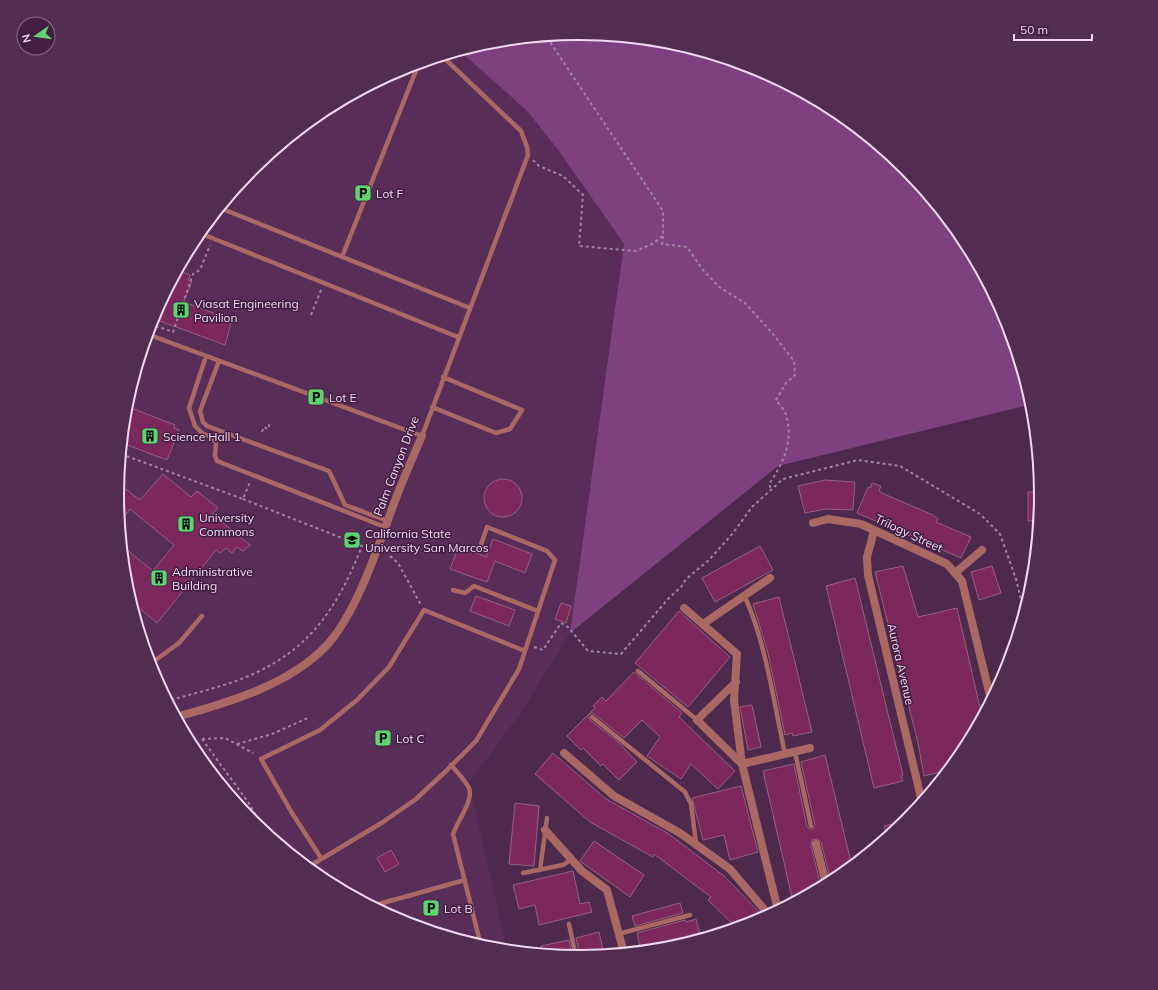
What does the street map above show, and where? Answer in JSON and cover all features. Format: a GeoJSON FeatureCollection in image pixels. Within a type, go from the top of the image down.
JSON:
{"type":"FeatureCollection","features":[{"type":"Feature","properties":{"kind":"street","name":"Palm Canyon Drive"},"geometry":{"type":"LineString","coordinates":[[182,716],[275,683],[304,666],[327,645],[342,624],[358,594],[422,436]]}},
{"type":"Feature","properties":{"kind":"street","name":"Trilogy Street"},"geometry":{"type":"LineString","coordinates":[[813,523],[828,519],[860,524],[947,564],[962,581],[989,692]]}},
{"type":"Feature","properties":{"kind":"street","name":"Aurora Avenue"},"geometry":{"type":"LineString","coordinates":[[874,531],[867,557],[868,575],[922,794]]}},
{"type":"Feature","properties":{"kind":"street"},"geometry":{"type":"LineString","coordinates":[[955,573],[982,550]]}},
{"type":"Feature","properties":{"kind":"street"},"geometry":{"type":"LineString","coordinates":[[703,624],[745,597],[770,578]]}},
{"type":"Feature","properties":{"kind":"street"},"geometry":{"type":"LineString","coordinates":[[684,608],[737,654],[734,700],[742,764],[777,904]]}},
{"type":"Feature","properties":{"kind":"street"},"geometry":{"type":"LineString","coordinates":[[736,682],[697,720],[742,764]]}},
{"type":"Feature","properties":{"kind":"street"},"geometry":{"type":"LineString","coordinates":[[742,764],[810,748]]}},
{"type":"Feature","properties":{"kind":"street"},"geometry":{"type":"LineString","coordinates":[[564,753],[614,796],[680,833],[730,869],[765,910]]}},
{"type":"Feature","properties":{"kind":"street"},"geometry":{"type":"LineString","coordinates":[[545,830],[582,871],[607,890],[622,948]]}},
{"type":"Feature","properties":{"kind":"street"},"geometry":{"type":"LineString","coordinates":[[816,844],[824,878]]}},
{"type":"Feature","properties":{"kind":"lane"},"geometry":{"type":"LineString","coordinates":[[446,60],[521,131],[527,146],[528,155]]}},
{"type":"Feature","properties":{"kind":"lane"},"geometry":{"type":"LineString","coordinates":[[342,257],[416,71]]}},
{"type":"Feature","properties":{"kind":"lane","name":"Palm Canyon Drive"},"geometry":{"type":"LineString","coordinates":[[422,436],[528,155]]}},
{"type":"Feature","properties":{"kind":"lane"},"geometry":{"type":"LineString","coordinates":[[225,210],[470,308]]}},
{"type":"Feature","properties":{"kind":"lane"},"geometry":{"type":"LineString","coordinates":[[206,235],[458,338]]}},
{"type":"Feature","properties":{"kind":"lane"},"geometry":{"type":"LineString","coordinates":[[153,336],[422,436]]}},
{"type":"Feature","properties":{"kind":"lane"},"geometry":{"type":"LineString","coordinates":[[206,356],[189,408],[195,426],[202,433],[213,438],[216,443],[215,456],[217,461],[387,524]]}},
{"type":"Feature","properties":{"kind":"lane"},"geometry":{"type":"LineString","coordinates":[[220,361],[200,411],[203,422],[207,426],[329,471],[346,505],[387,524]]}},
{"type":"Feature","properties":{"kind":"lane"},"geometry":{"type":"LineString","coordinates":[[432,407],[496,433],[510,429],[522,410],[443,377]]}},
{"type":"Feature","properties":{"kind":"lane"},"geometry":{"type":"LineString","coordinates":[[313,864],[383,822],[416,799],[476,741],[519,669],[554,560],[547,551],[487,527],[480,548]]}},
{"type":"Feature","properties":{"kind":"lane"},"geometry":{"type":"LineString","coordinates":[[452,590],[465,593],[474,586],[538,611]]}},
{"type":"Feature","properties":{"kind":"lane"},"geometry":{"type":"LineString","coordinates":[[745,597],[751,610],[762,649],[785,754]]}},
{"type":"Feature","properties":{"kind":"lane"},"geometry":{"type":"LineString","coordinates":[[321,858],[289,808],[261,759],[320,730],[357,700],[389,667],[424,610],[525,651]]}},
{"type":"Feature","properties":{"kind":"lane"},"geometry":{"type":"LineString","coordinates":[[155,660],[179,643],[202,616]]}},
{"type":"Feature","properties":{"kind":"lane"},"geometry":{"type":"LineString","coordinates":[[638,670],[697,720]]}},
{"type":"Feature","properties":{"kind":"lane"},"geometry":{"type":"LineString","coordinates":[[592,717],[685,792],[691,804],[696,844]]}},
{"type":"Feature","properties":{"kind":"lane"},"geometry":{"type":"LineString","coordinates":[[794,752],[811,826]]}},
{"type":"Feature","properties":{"kind":"lane"},"geometry":{"type":"LineString","coordinates":[[451,765],[468,787],[470,794],[468,803],[453,834],[479,938]]}},
{"type":"Feature","properties":{"kind":"lane"},"geometry":{"type":"LineString","coordinates":[[540,870],[547,818]]}},
{"type":"Feature","properties":{"kind":"lane"},"geometry":{"type":"LineString","coordinates":[[523,873],[562,865],[572,859]]}},
{"type":"Feature","properties":{"kind":"lane"},"geometry":{"type":"LineString","coordinates":[[380,904],[465,880]]}},
{"type":"Feature","properties":{"kind":"lane"},"geometry":{"type":"LineString","coordinates":[[618,934],[690,915]]}},
{"type":"Feature","properties":{"kind":"lane"},"geometry":{"type":"LineString","coordinates":[[569,924],[574,950]]}},
{"type":"Feature","properties":{"kind":"path"},"geometry":{"type":"LineString","coordinates":[[549,41],[663,211],[662,244],[687,247],[703,270],[719,287],[745,303],[773,334],[794,361],[795,375],[786,383],[776,400],[786,414],[788,429],[786,456],[769,484],[771,489]]}},
{"type":"Feature","properties":{"kind":"path"},"geometry":{"type":"LineString","coordinates":[[528,155],[539,166],[563,176],[583,195],[579,246],[636,251],[652,244],[663,236]]}},
{"type":"Feature","properties":{"kind":"path"},"geometry":{"type":"LineString","coordinates":[[157,326],[173,332],[194,274],[200,270],[211,242]]}},
{"type":"Feature","properties":{"kind":"path"},"geometry":{"type":"LineString","coordinates":[[311,315],[322,287]]}},
{"type":"Feature","properties":{"kind":"path"},"geometry":{"type":"LineString","coordinates":[[262,432],[264,427],[268,429],[270,422]]}},
{"type":"Feature","properties":{"kind":"path"},"geometry":{"type":"LineString","coordinates":[[126,456],[243,499],[362,546],[350,578],[337,602],[315,630],[299,645],[274,663],[252,675],[173,699]]}},
{"type":"Feature","properties":{"kind":"path"},"geometry":{"type":"LineString","coordinates":[[528,644],[543,650],[561,623],[568,627],[588,651],[621,654],[668,599],[681,587],[686,579],[708,560],[733,533],[752,507],[782,479],[858,460],[900,466],[980,514],[1000,534],[1016,579],[1021,600]]}},
{"type":"Feature","properties":{"kind":"path"},"geometry":{"type":"LineString","coordinates":[[243,499],[252,478]]}},
{"type":"Feature","properties":{"kind":"path"},"geometry":{"type":"LineString","coordinates":[[390,556],[398,563],[424,610]]}},
{"type":"Feature","properties":{"kind":"path"},"geometry":{"type":"LineString","coordinates":[[236,744],[272,734],[310,717]]}},
{"type":"Feature","properties":{"kind":"path"},"geometry":{"type":"LineString","coordinates":[[253,753],[225,738],[202,739],[248,802],[257,817]]}},
{"type":"Feature","properties":{"kind":"shaded area"},"geometry":{"type":"Polygon","coordinates":[[[549,41],[609,41],[638,44],[668,49],[725,64],[780,87],[806,101],[856,134],[879,153],[901,173],[940,218],[957,242],[987,294],[1010,349],[1025,406],[778,466],[570,633],[624,244],[559,151],[528,112],[465,55],[490,49],[549,41]]]}},
{"type":"Feature","properties":{"kind":"shaded area","name":"California State University San Marcos"},"geometry":{"type":"Polygon","coordinates":[[[465,55],[528,112],[559,151],[624,244],[570,633],[521,712],[469,783],[506,944],[433,926],[378,903],[351,889],[302,856],[257,817],[237,795],[218,772],[185,722],[171,696],[148,641],[133,584],[128,554],[124,495],[128,436],[133,406],[148,349],[171,294],[185,267],[218,218],[257,173],[302,134],[326,117],[378,87],[433,64],[465,55]]]}},
{"type":"Feature","properties":{"kind":"building","name":"Viasat Engineering Pavilion"},"geometry":{"type":"Polygon","coordinates":[[[182,272],[190,275],[188,280],[192,281],[184,302],[232,320],[225,345],[159,321],[182,272]]]}},
{"type":"Feature","properties":{"kind":"building","name":"Science Hall 1"},"geometry":{"type":"Polygon","coordinates":[[[133,409],[175,425],[174,428],[179,430],[167,460],[127,445],[133,409]]]}},
{"type":"Feature","properties":{"kind":"building"},"geometry":{"type":"Polygon","coordinates":[[[163,474],[191,497],[197,491],[218,508],[212,514],[250,545],[243,551],[237,547],[232,553],[226,548],[220,553],[216,550],[157,623],[139,607],[128,551],[153,571],[174,545],[130,509],[125,516],[124,488],[140,500],[163,474]]]}},
{"type":"Feature","properties":{"kind":"building"},"geometry":{"type":"Polygon","coordinates":[[[503,479],[513,482],[519,488],[522,498],[519,508],[513,514],[503,517],[493,514],[487,508],[484,498],[487,488],[493,482],[503,479]]]}},
{"type":"Feature","properties":{"kind":"building"},"geometry":{"type":"Polygon","coordinates":[[[825,480],[855,482],[853,510],[826,509],[805,513],[798,486],[825,480]]]}},
{"type":"Feature","properties":{"kind":"building"},"geometry":{"type":"Polygon","coordinates":[[[872,483],[881,486],[879,491],[884,494],[933,515],[938,519],[936,522],[971,537],[961,558],[857,513],[868,487],[870,488],[872,483]]]}},
{"type":"Feature","properties":{"kind":"building"},"geometry":{"type":"Polygon","coordinates":[[[1028,492],[1034,492],[1033,521],[1028,521],[1028,492]]]}},
{"type":"Feature","properties":{"kind":"building"},"geometry":{"type":"Polygon","coordinates":[[[493,539],[532,554],[525,573],[495,561],[487,582],[450,569],[459,546],[486,557],[493,539]]]}},
{"type":"Feature","properties":{"kind":"building"},"geometry":{"type":"Polygon","coordinates":[[[760,546],[773,570],[715,602],[702,578],[760,546]]]}},
{"type":"Feature","properties":{"kind":"building"},"geometry":{"type":"Polygon","coordinates":[[[903,566],[918,617],[957,608],[980,709],[973,723],[940,772],[924,776],[918,743],[875,572],[903,566]]]}},
{"type":"Feature","properties":{"kind":"building"},"geometry":{"type":"Polygon","coordinates":[[[992,566],[1001,593],[979,600],[971,572],[992,566]]]}},
{"type":"Feature","properties":{"kind":"building"},"geometry":{"type":"Polygon","coordinates":[[[855,578],[903,775],[901,776],[903,781],[874,788],[826,586],[855,578]]]}},
{"type":"Feature","properties":{"kind":"building"},"geometry":{"type":"Polygon","coordinates":[[[476,596],[515,610],[509,626],[470,611],[476,596]]]}},
{"type":"Feature","properties":{"kind":"building"},"geometry":{"type":"Polygon","coordinates":[[[779,597],[812,732],[793,736],[792,733],[785,735],[768,653],[753,604],[779,597]]]}},
{"type":"Feature","properties":{"kind":"building"},"geometry":{"type":"Polygon","coordinates":[[[561,603],[571,606],[566,623],[555,619],[561,603]]]}},
{"type":"Feature","properties":{"kind":"building"},"geometry":{"type":"Polygon","coordinates":[[[679,611],[730,657],[688,707],[635,663],[679,611]]]}},
{"type":"Feature","properties":{"kind":"building"},"geometry":{"type":"Polygon","coordinates":[[[634,672],[682,713],[679,717],[735,771],[718,789],[691,764],[681,779],[647,756],[660,737],[642,720],[624,738],[594,714],[591,713],[588,716],[590,720],[619,743],[637,762],[619,780],[603,764],[601,766],[583,748],[581,750],[567,736],[595,708],[593,706],[602,697],[606,701],[634,672]]]}},
{"type":"Feature","properties":{"kind":"building"},"geometry":{"type":"Polygon","coordinates":[[[752,705],[761,747],[748,750],[740,707],[752,705]]]}},
{"type":"Feature","properties":{"kind":"building"},"geometry":{"type":"Polygon","coordinates":[[[553,753],[606,799],[669,834],[724,876],[759,912],[732,923],[708,900],[711,897],[654,854],[653,857],[590,822],[535,774],[553,753]]]}},
{"type":"Feature","properties":{"kind":"building"},"geometry":{"type":"Polygon","coordinates":[[[825,755],[851,860],[829,875],[821,842],[817,839],[812,840],[811,845],[819,881],[792,897],[763,771],[794,764],[807,827],[812,830],[815,825],[801,762],[825,755]]]}},
{"type":"Feature","properties":{"kind":"building"},"geometry":{"type":"Polygon","coordinates":[[[741,786],[758,852],[730,860],[724,835],[703,840],[692,798],[741,786]]]}},
{"type":"Feature","properties":{"kind":"building"},"geometry":{"type":"Polygon","coordinates":[[[515,803],[539,806],[534,866],[509,864],[515,803]]]}},
{"type":"Feature","properties":{"kind":"building"},"geometry":{"type":"Polygon","coordinates":[[[894,823],[885,831],[884,826],[894,823]]]}},
{"type":"Feature","properties":{"kind":"building"},"geometry":{"type":"Polygon","coordinates":[[[594,841],[644,875],[630,897],[580,861],[594,841]]]}},
{"type":"Feature","properties":{"kind":"building"},"geometry":{"type":"Polygon","coordinates":[[[391,850],[399,864],[385,872],[377,858],[391,850]]]}},
{"type":"Feature","properties":{"kind":"building"},"geometry":{"type":"Polygon","coordinates":[[[573,871],[580,904],[589,902],[592,912],[539,925],[535,905],[519,909],[513,885],[573,871]]]}},
{"type":"Feature","properties":{"kind":"building"},"geometry":{"type":"Polygon","coordinates":[[[680,903],[683,913],[635,926],[632,916],[680,903]]]}},
{"type":"Feature","properties":{"kind":"building"},"geometry":{"type":"Polygon","coordinates":[[[696,919],[700,933],[640,946],[637,933],[685,920],[686,922],[696,919]]]}},
{"type":"Feature","properties":{"kind":"building"},"geometry":{"type":"Polygon","coordinates":[[[599,932],[603,949],[579,950],[576,938],[599,932]]]}},
{"type":"Feature","properties":{"kind":"building"},"geometry":{"type":"Polygon","coordinates":[[[569,940],[571,950],[542,948],[541,946],[569,940]]]}},
{"type":"Feature","properties":{"kind":"place","name":"Lot F"},"geometry":{"type":"Point","coordinates":[363,193]}},
{"type":"Feature","properties":{"kind":"place","name":"Viasat Engineering Pavilion"},"geometry":{"type":"Point","coordinates":[181,310]}},
{"type":"Feature","properties":{"kind":"place","name":"Lot E"},"geometry":{"type":"Point","coordinates":[316,397]}},
{"type":"Feature","properties":{"kind":"place","name":"Science Hall 1"},"geometry":{"type":"Point","coordinates":[150,436]}},
{"type":"Feature","properties":{"kind":"place","name":"University Commons"},"geometry":{"type":"Point","coordinates":[186,524]}},
{"type":"Feature","properties":{"kind":"place","name":"California State University San Marcos"},"geometry":{"type":"Point","coordinates":[352,540]}},
{"type":"Feature","properties":{"kind":"place","name":"Administrative Building"},"geometry":{"type":"Point","coordinates":[159,578]}},
{"type":"Feature","properties":{"kind":"place","name":"Lot C"},"geometry":{"type":"Point","coordinates":[383,738]}},
{"type":"Feature","properties":{"kind":"place","name":"Lot B"},"geometry":{"type":"Point","coordinates":[431,908]}}]}
